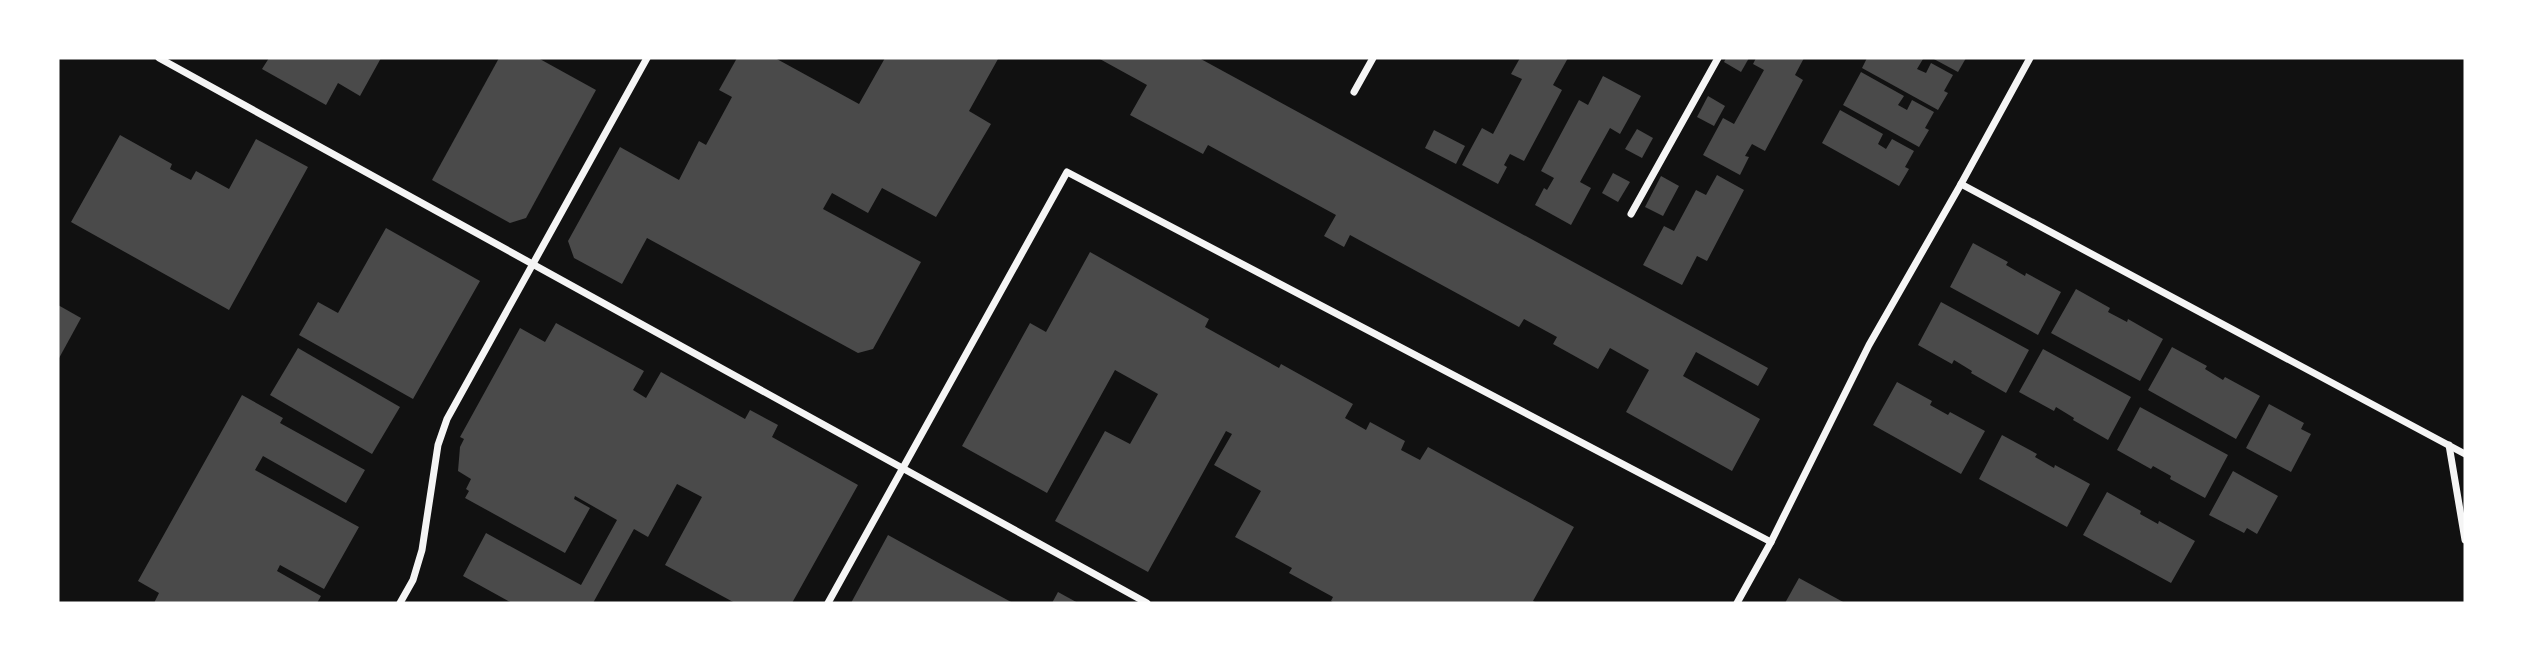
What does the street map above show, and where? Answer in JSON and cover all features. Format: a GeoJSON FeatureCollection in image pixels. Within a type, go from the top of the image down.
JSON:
{"type":"FeatureCollection","features":[{"type":"Feature","properties":{"kind":"street"},"geometry":{"type":"LineString","coordinates":[[159,58],[1147,603]]}},
{"type":"Feature","properties":{"kind":"street"},"geometry":{"type":"LineString","coordinates":[[400,603],[413,580],[422,550],[438,445],[447,419],[647,58]]}},
{"type":"Feature","properties":{"kind":"street"},"geometry":{"type":"LineString","coordinates":[[1354,92],[1373,58]]}},
{"type":"Feature","properties":{"kind":"street"},"geometry":{"type":"LineString","coordinates":[[1631,214],[1718,58]]}},
{"type":"Feature","properties":{"kind":"street"},"geometry":{"type":"LineString","coordinates":[[1737,603],[1771,542],[1869,345],[2030,58]]}},
{"type":"Feature","properties":{"kind":"street"},"geometry":{"type":"LineString","coordinates":[[828,603],[1068,172],[1771,542]]}},
{"type":"Feature","properties":{"kind":"street"},"geometry":{"type":"LineString","coordinates":[[1961,184],[2465,454]]}},
{"type":"Feature","properties":{"kind":"street"},"geometry":{"type":"LineString","coordinates":[[2448,445],[2465,540]]}},
{"type":"Feature","properties":{"kind":"building"},"geometry":{"type":"Polygon","coordinates":[[[269,58],[381,58],[360,96],[338,83],[326,105],[262,69],[269,58]]]}},
{"type":"Feature","properties":{"kind":"building"},"geometry":{"type":"Polygon","coordinates":[[[499,58],[538,58],[596,90],[526,218],[510,223],[432,180],[499,58]]]}},
{"type":"Feature","properties":{"kind":"building"},"geometry":{"type":"Polygon","coordinates":[[[737,58],[775,58],[859,104],[885,58],[998,59],[969,111],[991,124],[936,217],[882,188],[868,213],[832,193],[823,209],[921,262],[873,349],[858,353],[647,238],[622,284],[574,258],[568,241],[620,147],[679,180],[699,141],[706,145],[732,97],[719,90],[737,58]]]}},
{"type":"Feature","properties":{"kind":"building"},"geometry":{"type":"Polygon","coordinates":[[[1098,58],[1199,58],[1768,368],[1758,386],[1696,352],[1683,376],[1760,419],[1732,471],[1626,412],[1649,370],[1610,348],[1598,369],[1553,344],[1557,337],[1524,319],[1519,327],[1350,235],[1344,247],[1324,236],[1336,215],[1208,145],[1203,154],[1130,115],[1147,85],[1098,58]]]}},
{"type":"Feature","properties":{"kind":"building"},"geometry":{"type":"Polygon","coordinates":[[[1520,58],[1568,58],[1553,85],[1562,90],[1524,161],[1510,154],[1498,184],[1462,165],[1482,128],[1493,134],[1522,79],[1511,74],[1520,58]]]}},
{"type":"Feature","properties":{"kind":"building"},"geometry":{"type":"Polygon","coordinates":[[[1726,58],[1749,58],[1741,72],[1724,62],[1726,58]]]}},
{"type":"Feature","properties":{"kind":"building"},"geometry":{"type":"Polygon","coordinates":[[[1756,58],[1804,58],[1795,75],[1803,80],[1765,151],[1752,144],[1745,156],[1749,157],[1740,175],[1703,155],[1723,118],[1734,124],[1764,70],[1753,64],[1756,58]]]}},
{"type":"Feature","properties":{"kind":"building"},"geometry":{"type":"Polygon","coordinates":[[[1867,58],[1921,58],[1923,59],[1917,69],[1926,73],[1931,63],[1953,75],[1944,91],[1948,93],[1938,110],[1862,68],[1867,58]]]}},
{"type":"Feature","properties":{"kind":"building"},"geometry":{"type":"Polygon","coordinates":[[[1932,58],[1966,58],[1958,72],[1932,58]]]}},
{"type":"Feature","properties":{"kind":"building"},"geometry":{"type":"Polygon","coordinates":[[[1861,72],[1904,96],[1898,105],[1907,110],[1912,100],[1934,112],[1925,128],[1929,130],[1919,147],[1843,105],[1861,72]]]}},
{"type":"Feature","properties":{"kind":"building"},"geometry":{"type":"Polygon","coordinates":[[[1603,76],[1641,96],[1620,134],[1610,128],[1580,182],[1591,188],[1571,225],[1535,205],[1544,188],[1547,190],[1554,178],[1541,171],[1579,100],[1588,105],[1603,76]]]}},
{"type":"Feature","properties":{"kind":"building"},"geometry":{"type":"Polygon","coordinates":[[[1708,96],[1725,106],[1714,126],[1697,117],[1708,96]]]}},
{"type":"Feature","properties":{"kind":"building"},"geometry":{"type":"Polygon","coordinates":[[[1840,110],[1883,134],[1878,144],[1886,149],[1892,139],[1914,151],[1905,167],[1909,169],[1899,186],[1822,143],[1840,110]]]}},
{"type":"Feature","properties":{"kind":"building"},"geometry":{"type":"Polygon","coordinates":[[[1637,129],[1653,138],[1642,158],[1625,149],[1637,129]]]}},
{"type":"Feature","properties":{"kind":"building"},"geometry":{"type":"Polygon","coordinates":[[[1434,130],[1465,146],[1456,164],[1425,148],[1434,130]]]}},
{"type":"Feature","properties":{"kind":"building"},"geometry":{"type":"Polygon","coordinates":[[[120,135],[172,164],[170,169],[191,180],[196,171],[229,189],[256,139],[308,167],[229,310],[71,222],[120,135]]]}},
{"type":"Feature","properties":{"kind":"building"},"geometry":{"type":"Polygon","coordinates":[[[1613,173],[1630,182],[1618,202],[1602,193],[1613,173]]]}},
{"type":"Feature","properties":{"kind":"building"},"geometry":{"type":"Polygon","coordinates":[[[1717,175],[1744,190],[1707,261],[1697,256],[1682,285],[1643,265],[1664,226],[1674,231],[1696,190],[1706,195],[1717,175]]]}},
{"type":"Feature","properties":{"kind":"building"},"geometry":{"type":"Polygon","coordinates":[[[1661,176],[1679,186],[1663,216],[1645,207],[1661,176]]]}},
{"type":"Feature","properties":{"kind":"building"},"geometry":{"type":"Polygon","coordinates":[[[386,228],[480,281],[413,399],[299,335],[318,302],[338,313],[386,228]]]}},
{"type":"Feature","properties":{"kind":"building"},"geometry":{"type":"Polygon","coordinates":[[[1973,243],[2008,262],[2006,265],[2025,276],[2026,273],[2061,292],[2038,335],[1950,287],[1973,243]]]}},
{"type":"Feature","properties":{"kind":"building"},"geometry":{"type":"Polygon","coordinates":[[[1090,252],[1209,319],[1205,327],[1279,368],[1281,364],[1353,404],[1345,418],[1366,430],[1370,422],[1405,441],[1401,450],[1420,460],[1428,447],[1574,527],[1533,601],[1537,603],[1334,603],[1331,601],[1333,597],[1289,573],[1292,568],[1235,537],[1261,491],[1214,465],[1232,434],[1226,431],[1148,572],[1055,521],[1105,431],[1130,444],[1158,394],[1115,370],[1047,493],[962,446],[1030,323],[1046,332],[1090,252]]]}},
{"type":"Feature","properties":{"kind":"building"},"geometry":{"type":"Polygon","coordinates":[[[2076,289],[2110,308],[2108,312],[2127,322],[2128,319],[2163,339],[2140,381],[2051,333],[2076,289]]]}},
{"type":"Feature","properties":{"kind":"building"},"geometry":{"type":"Polygon","coordinates":[[[1941,302],[2029,350],[2006,393],[1954,360],[1952,364],[1918,345],[1941,302]]]}},
{"type":"Feature","properties":{"kind":"building"},"geometry":{"type":"Polygon","coordinates":[[[58,305],[81,318],[58,360],[58,305]]]}},
{"type":"Feature","properties":{"kind":"building"},"geometry":{"type":"Polygon","coordinates":[[[556,323],[644,371],[633,390],[646,398],[661,372],[745,419],[750,410],[778,425],[772,437],[858,485],[792,603],[735,603],[665,565],[702,497],[677,484],[648,537],[634,529],[593,603],[512,603],[463,576],[486,533],[581,585],[617,520],[575,496],[574,499],[590,508],[565,553],[465,498],[471,479],[458,471],[460,447],[464,439],[460,437],[520,328],[545,342],[556,323]]]}},
{"type":"Feature","properties":{"kind":"building"},"geometry":{"type":"Polygon","coordinates":[[[2172,347],[2207,366],[2205,369],[2223,380],[2225,377],[2260,396],[2236,439],[2148,390],[2172,347]]]}},
{"type":"Feature","properties":{"kind":"building"},"geometry":{"type":"Polygon","coordinates":[[[298,348],[400,407],[372,454],[270,395],[298,348]]]}},
{"type":"Feature","properties":{"kind":"building"},"geometry":{"type":"Polygon","coordinates":[[[2043,349],[2131,397],[2108,440],[2056,407],[2054,411],[2019,392],[2043,349]]]}},
{"type":"Feature","properties":{"kind":"building"},"geometry":{"type":"Polygon","coordinates":[[[1897,382],[1932,401],[1930,405],[1948,415],[1950,412],[1985,431],[1961,474],[1873,425],[1897,382]]]}},
{"type":"Feature","properties":{"kind":"building"},"geometry":{"type":"Polygon","coordinates":[[[242,395],[283,418],[280,423],[365,470],[346,503],[263,456],[255,470],[359,527],[324,589],[280,565],[277,571],[321,596],[317,603],[154,603],[159,593],[138,581],[242,395]]]}},
{"type":"Feature","properties":{"kind":"building"},"geometry":{"type":"Polygon","coordinates":[[[2269,404],[2304,423],[2301,429],[2311,434],[2291,472],[2246,448],[2269,404]]]}},
{"type":"Feature","properties":{"kind":"building"},"geometry":{"type":"Polygon","coordinates":[[[2140,407],[2228,455],[2205,498],[2170,479],[2171,476],[2153,466],[2151,469],[2117,450],[2140,407]]]}},
{"type":"Feature","properties":{"kind":"building"},"geometry":{"type":"Polygon","coordinates":[[[2002,435],[2037,454],[2035,457],[2054,468],[2055,465],[2090,484],[2067,527],[1979,479],[2002,435]]]}},
{"type":"Feature","properties":{"kind":"building"},"geometry":{"type":"Polygon","coordinates":[[[2233,471],[2278,496],[2257,534],[2247,528],[2244,533],[2209,515],[2233,471]]]}},
{"type":"Feature","properties":{"kind":"building"},"geometry":{"type":"Polygon","coordinates":[[[2107,492],[2141,511],[2140,514],[2195,541],[2171,583],[2083,535],[2107,492]]]}},
{"type":"Feature","properties":{"kind":"building"},"geometry":{"type":"Polygon","coordinates":[[[888,535],[937,562],[1013,603],[851,603],[888,535]]]}},
{"type":"Feature","properties":{"kind":"building"},"geometry":{"type":"Polygon","coordinates":[[[1799,578],[1845,603],[1785,603],[1799,578]]]}},
{"type":"Feature","properties":{"kind":"building"},"geometry":{"type":"Polygon","coordinates":[[[1058,592],[1078,603],[1052,603],[1058,592]]]}}]}
